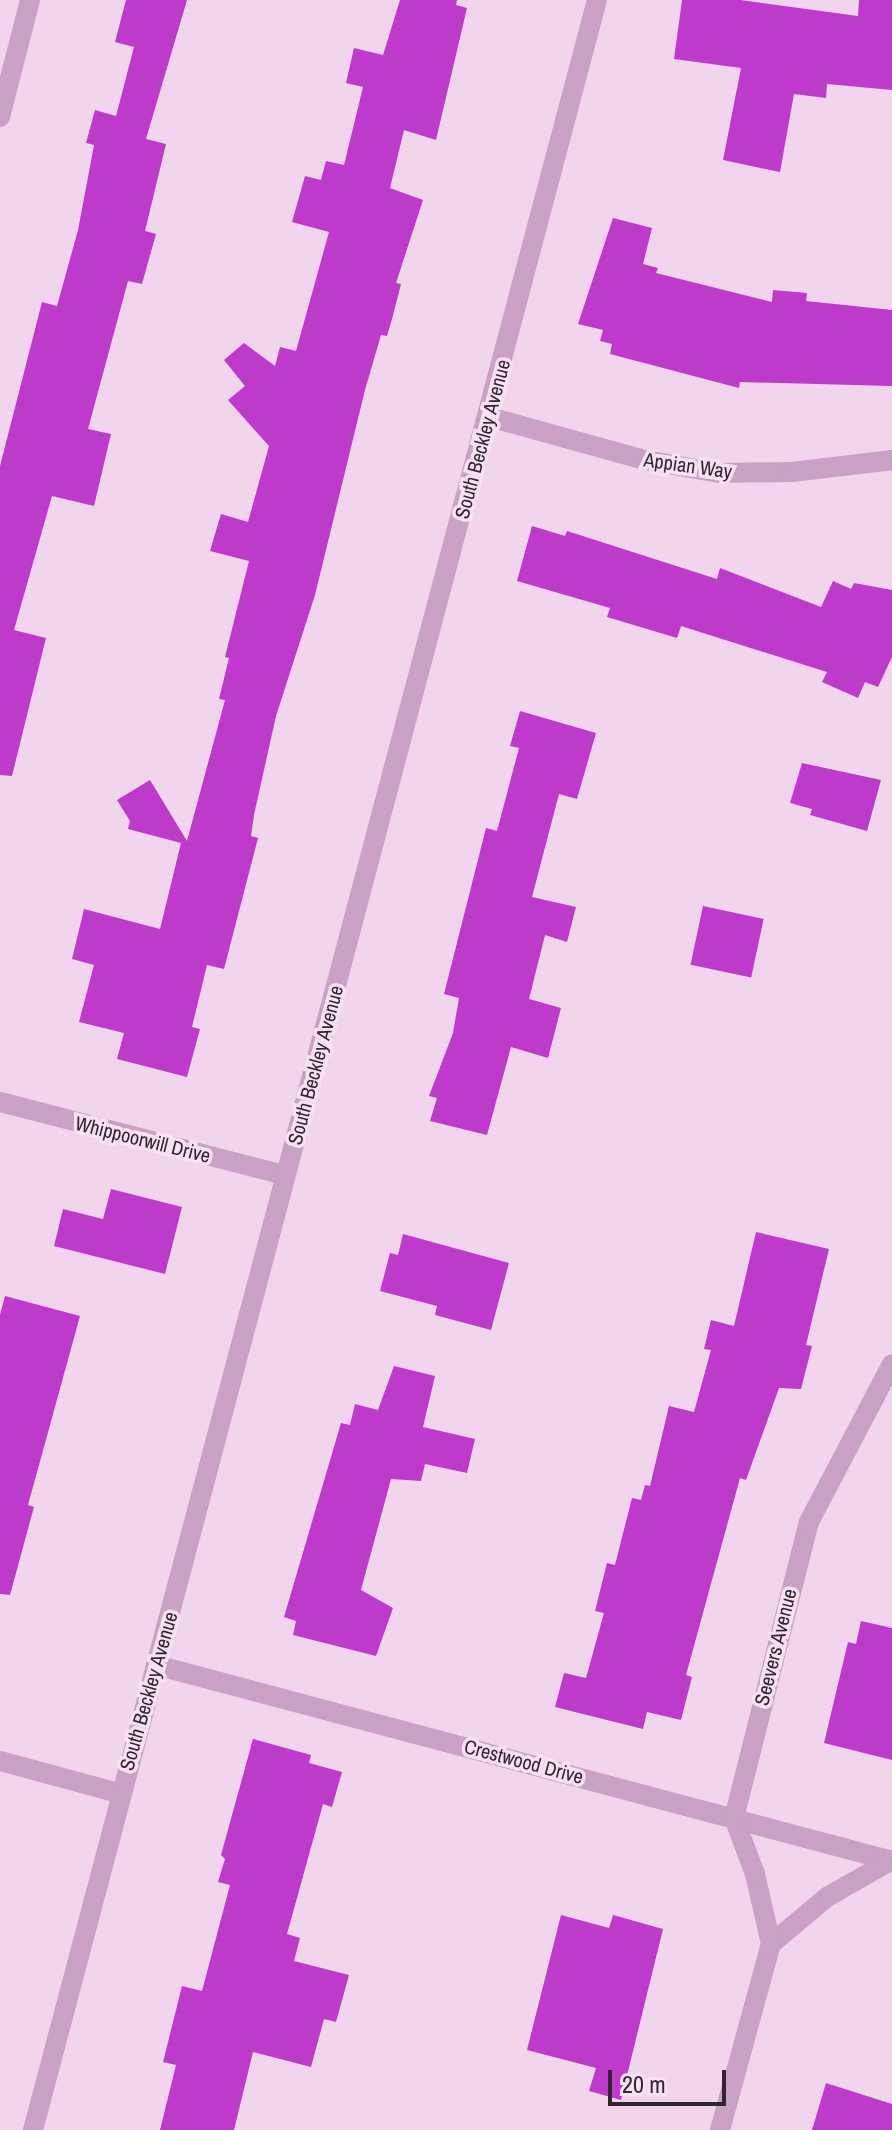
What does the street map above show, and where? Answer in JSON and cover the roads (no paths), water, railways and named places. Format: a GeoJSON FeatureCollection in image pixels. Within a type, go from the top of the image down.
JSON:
{"type":"FeatureCollection","features":[{"type":"Feature","properties":{"kind":"street"},"geometry":{"type":"LineString","coordinates":[[0,117],[30,0]]}},
{"type":"Feature","properties":{"kind":"street","name":"South Beckley Avenue"},"geometry":{"type":"LineString","coordinates":[[33,2130],[119,1793],[156,1665],[489,417],[597,0]]}},
{"type":"Feature","properties":{"kind":"street","name":"Appian Way"},"geometry":{"type":"LineString","coordinates":[[489,417],[645,460],[719,473],[792,472],[892,460]]}},
{"type":"Feature","properties":{"kind":"street","name":"Whippoorwill Drive"},"geometry":{"type":"LineString","coordinates":[[0,1102],[285,1175]]}},
{"type":"Feature","properties":{"kind":"street","name":"Seevers Avenue"},"geometry":{"type":"LineString","coordinates":[[734,1818],[809,1522],[892,1364]]}},
{"type":"Feature","properties":{"kind":"street","name":"Crestwood Drive"},"geometry":{"type":"LineString","coordinates":[[156,1665],[891,1861]]}},
{"type":"Feature","properties":{"kind":"street"},"geometry":{"type":"LineString","coordinates":[[0,1761],[119,1793]]}},
{"type":"Feature","properties":{"kind":"street"},"geometry":{"type":"LineString","coordinates":[[720,2130],[771,1944],[755,1874],[734,1818]]}},
{"type":"Feature","properties":{"kind":"street","name":"Crestwood Drive"},"geometry":{"type":"LineString","coordinates":[[771,1944],[827,1897],[891,1861]]}}]}
